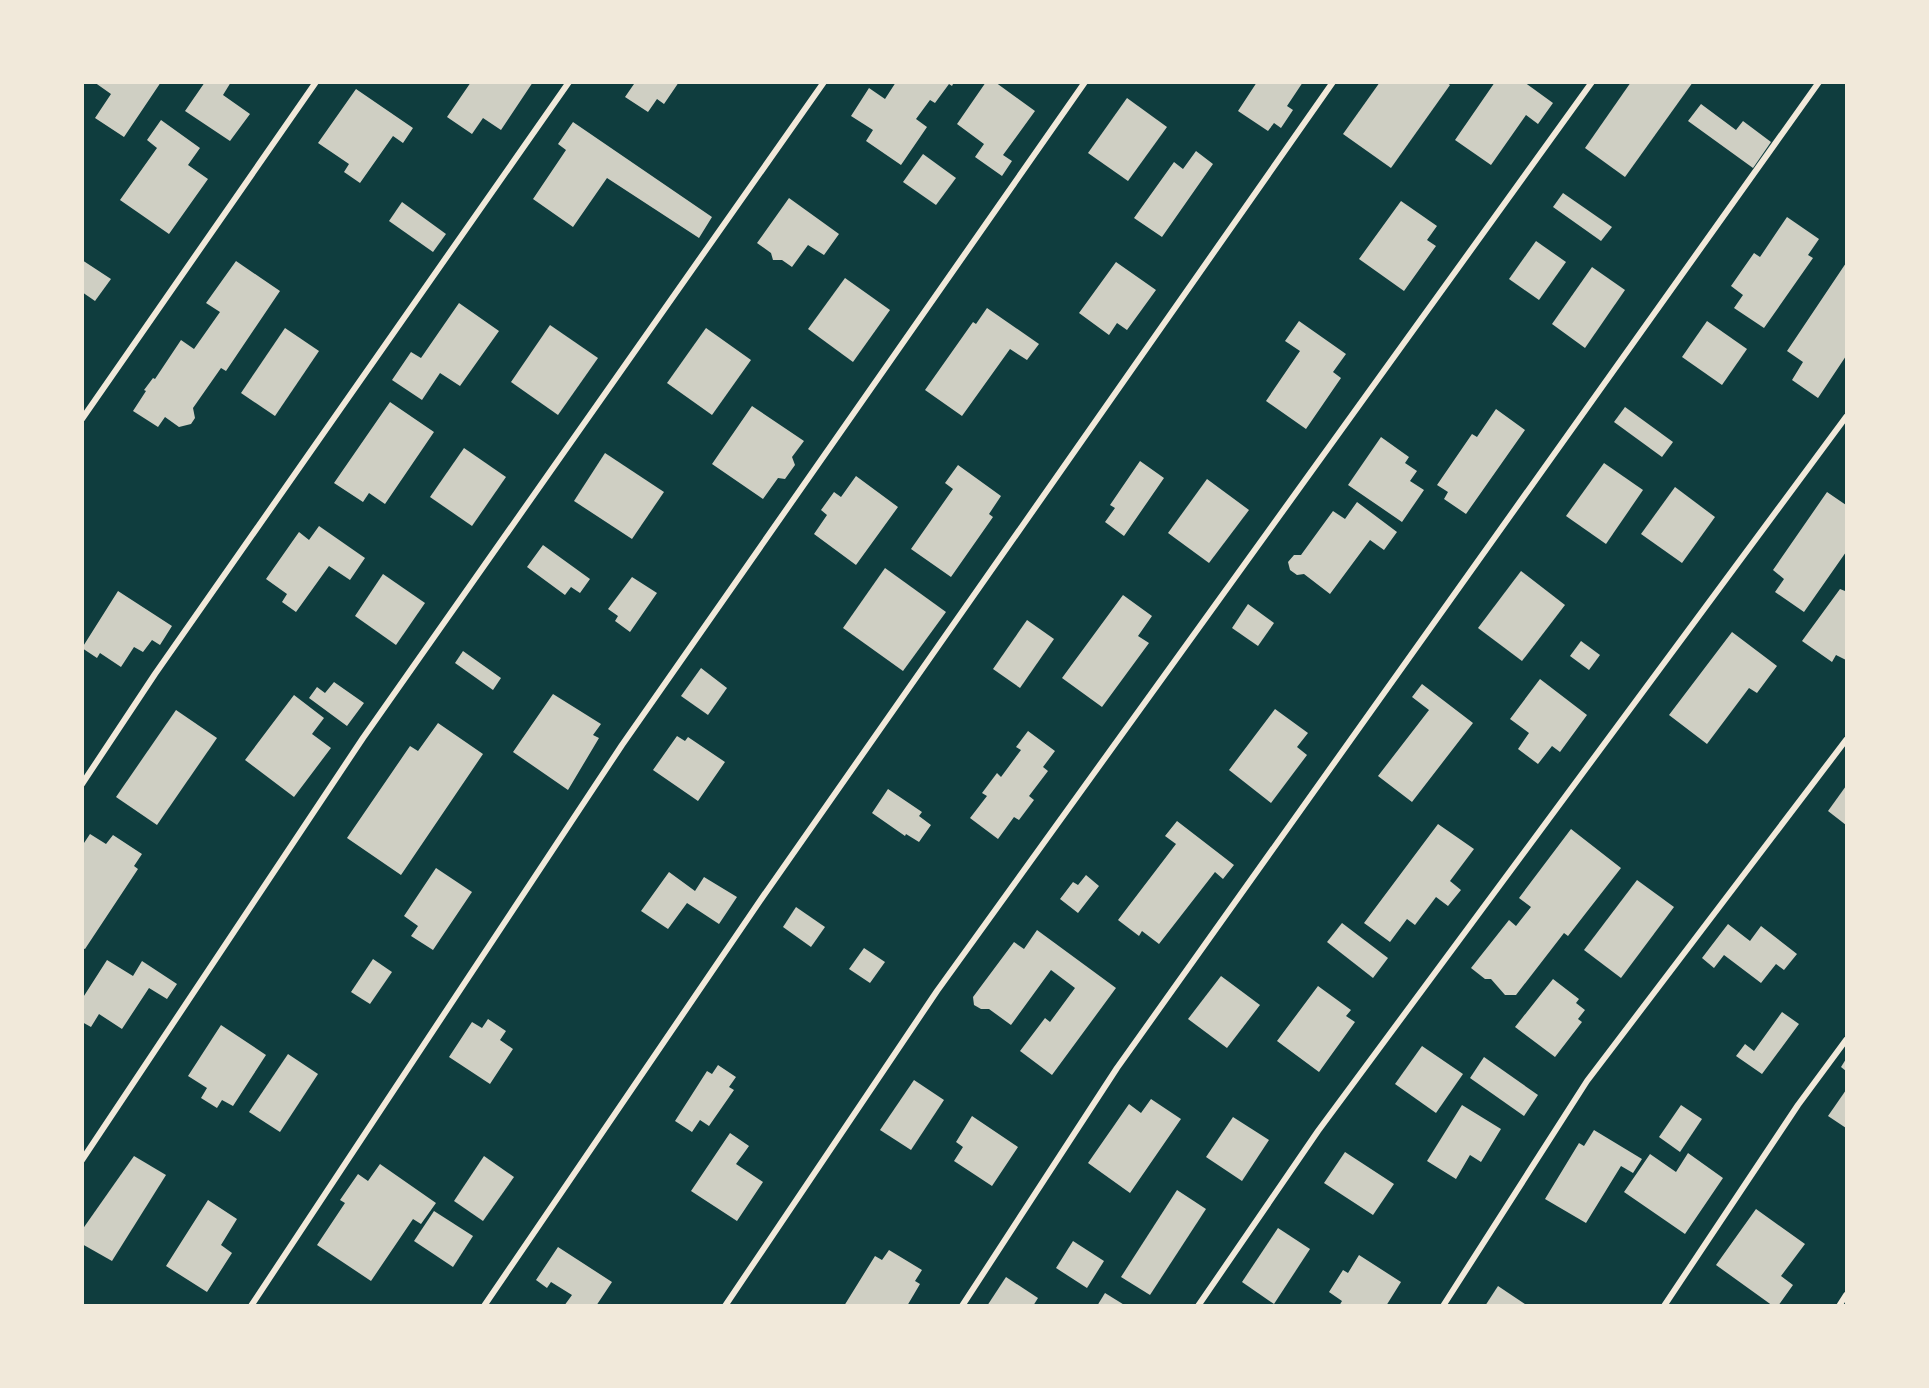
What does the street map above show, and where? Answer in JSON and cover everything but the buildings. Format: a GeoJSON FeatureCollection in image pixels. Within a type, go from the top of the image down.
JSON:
{"type":"FeatureCollection","features":[{"type":"Feature","properties":{"kind":"street"},"geometry":{"type":"LineString","coordinates":[[82,419],[316,82]]}},
{"type":"Feature","properties":{"kind":"street"},"geometry":{"type":"LineString","coordinates":[[82,784],[161,664],[569,82]]}},
{"type":"Feature","properties":{"kind":"street"},"geometry":{"type":"LineString","coordinates":[[82,1160],[363,738],[824,82]]}},
{"type":"Feature","properties":{"kind":"street"},"geometry":{"type":"LineString","coordinates":[[251,1305],[622,745],[1085,82]]}},
{"type":"Feature","properties":{"kind":"street"},"geometry":{"type":"LineString","coordinates":[[484,1305],[771,886],[1333,82]]}},
{"type":"Feature","properties":{"kind":"street"},"geometry":{"type":"LineString","coordinates":[[725,1305],[937,991],[1592,82]]}},
{"type":"Feature","properties":{"kind":"street"},"geometry":{"type":"LineString","coordinates":[[962,1305],[1118,1068],[1819,82]]}},
{"type":"Feature","properties":{"kind":"street"},"geometry":{"type":"LineString","coordinates":[[1198,1305],[1318,1131],[1846,417]]}},
{"type":"Feature","properties":{"kind":"street"},"geometry":{"type":"LineString","coordinates":[[1443,1305],[1587,1081],[1846,740]]}},
{"type":"Feature","properties":{"kind":"street"},"geometry":{"type":"LineString","coordinates":[[1664,1305],[1798,1105],[1846,1040]]}},
{"type":"Feature","properties":{"kind":"street"},"geometry":{"type":"LineString","coordinates":[[1839,1305],[1846,1295]]}}]}
